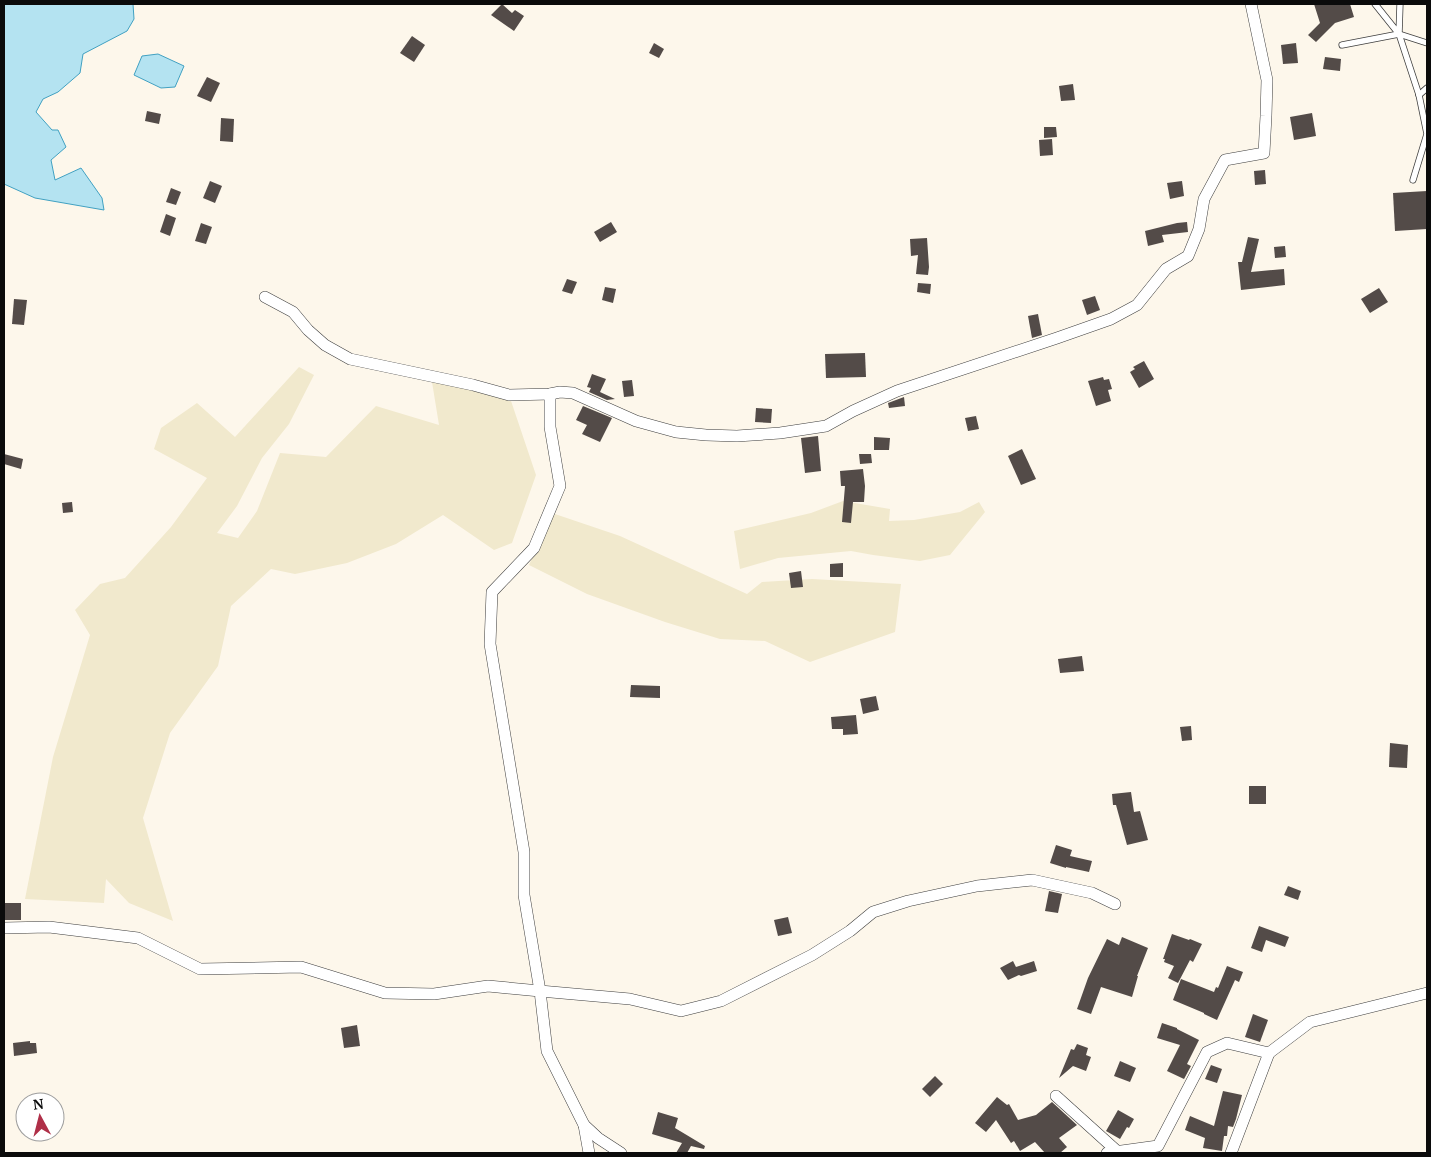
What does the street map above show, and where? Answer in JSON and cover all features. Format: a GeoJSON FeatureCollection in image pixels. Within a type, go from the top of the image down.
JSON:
{"type":"FeatureCollection","features":[{"type":"Feature","properties":{"kind":"street"},"geometry":{"type":"LineString","coordinates":[[265,297],[293,312],[308,330],[325,345],[350,359],[473,385],[509,395],[572,393],[636,422],[676,432],[729,436],[780,433],[826,426],[853,411],[897,391],[1111,320],[1137,305],[1166,269],[1188,256],[1199,229],[1204,199],[1225,160],[1264,153],[1266,80],[1251,4]]}},
{"type":"Feature","properties":{"kind":"street"},"geometry":{"type":"LineString","coordinates":[[550,394],[550,427],[560,486],[534,548],[492,592],[490,644],[524,852],[524,895],[540,991],[547,1051],[584,1126],[589,1153]]}},
{"type":"Feature","properties":{"kind":"street"},"geometry":{"type":"LineString","coordinates":[[4,928],[49,927],[138,938],[200,969],[301,967],[384,992],[434,994],[488,986],[630,1000],[681,1011],[721,1001],[812,955],[850,931],[873,912],[908,901],[977,886],[1032,880],[1092,893],[1115,904]]}},
{"type":"Feature","properties":{"kind":"street"},"geometry":{"type":"LineString","coordinates":[[1231,1153],[1269,1054],[1310,1022],[1427,993]]}},
{"type":"Feature","properties":{"kind":"street"},"geometry":{"type":"LineString","coordinates":[[1056,1096],[1112,1152],[1158,1146],[1207,1052],[1227,1043],[1269,1054]]}},
{"type":"Feature","properties":{"kind":"street"},"geometry":{"type":"LineString","coordinates":[[584,1126],[621,1153]]}},
{"type":"Feature","properties":{"kind":"lane"},"geometry":{"type":"LineString","coordinates":[[1375,4],[1399,34]]}},
{"type":"Feature","properties":{"kind":"lane"},"geometry":{"type":"LineString","coordinates":[[1400,4],[1399,34],[1419,95],[1427,134],[1413,180]]}},
{"type":"Feature","properties":{"kind":"lane"},"geometry":{"type":"LineString","coordinates":[[1342,45],[1399,34],[1427,43]]}},
{"type":"Feature","properties":{"kind":"lane"},"geometry":{"type":"LineString","coordinates":[[1419,95],[1427,88]]}},
{"type":"Feature","properties":{"kind":"shaded area"},"geometry":{"type":"Polygon","coordinates":[[[299,367],[314,375],[289,424],[262,458],[237,506],[217,533],[238,538],[257,511],[280,453],[326,457],[376,406],[439,425],[432,382],[509,395],[536,475],[512,543],[494,550],[443,515],[396,544],[347,563],[295,574],[271,569],[231,606],[218,666],[170,733],[143,818],[173,921],[129,903],[106,879],[104,903],[25,899],[53,757],[90,635],[75,610],[100,584],[125,578],[171,527],[207,478],[154,449],[161,428],[197,403],[235,437],[299,367]]]}},
{"type":"Feature","properties":{"kind":"shaded area"},"geometry":{"type":"Polygon","coordinates":[[[843,501],[890,509],[889,521],[914,520],[960,512],[979,502],[985,512],[950,555],[920,561],[851,551],[778,558],[740,569],[734,531],[811,513],[843,501]]]}},
{"type":"Feature","properties":{"kind":"shaded area"},"geometry":{"type":"Polygon","coordinates":[[[552,513],[620,536],[747,594],[762,582],[812,579],[901,584],[895,632],[810,662],[765,641],[720,639],[665,622],[587,594],[529,565],[552,513]]]}},
{"type":"Feature","properties":{"kind":"water"},"geometry":{"type":"Polygon","coordinates":[[[4,4],[133,4],[134,19],[127,31],[83,54],[80,73],[58,92],[43,99],[36,112],[52,130],[58,130],[66,147],[51,160],[55,180],[81,168],[102,198],[104,210],[35,198],[4,184],[4,4]]]}},
{"type":"Feature","properties":{"kind":"water"},"geometry":{"type":"Polygon","coordinates":[[[158,54],[184,66],[175,87],[161,88],[134,75],[142,56],[158,54]]]}},
{"type":"Feature","properties":{"kind":"building"},"geometry":{"type":"Polygon","coordinates":[[[502,4],[512,13],[515,10],[524,16],[514,31],[491,15],[502,4]]]}},
{"type":"Feature","properties":{"kind":"building"},"geometry":{"type":"Polygon","coordinates":[[[1314,4],[1350,4],[1354,17],[1335,23],[1316,42],[1308,35],[1320,23],[1314,4]]]}},
{"type":"Feature","properties":{"kind":"building"},"geometry":{"type":"Polygon","coordinates":[[[412,36],[425,45],[414,62],[400,53],[412,36]]]}},
{"type":"Feature","properties":{"kind":"building"},"geometry":{"type":"Polygon","coordinates":[[[654,43],[664,49],[659,58],[649,53],[654,43]]]}},
{"type":"Feature","properties":{"kind":"building"},"geometry":{"type":"Polygon","coordinates":[[[1296,43],[1298,63],[1283,64],[1281,45],[1296,43]]]}},
{"type":"Feature","properties":{"kind":"building"},"geometry":{"type":"Polygon","coordinates":[[[1325,57],[1341,59],[1340,71],[1323,69],[1325,57]]]}},
{"type":"Feature","properties":{"kind":"building"},"geometry":{"type":"Polygon","coordinates":[[[207,77],[220,83],[211,102],[197,96],[207,77]]]}},
{"type":"Feature","properties":{"kind":"building"},"geometry":{"type":"Polygon","coordinates":[[[1073,84],[1075,100],[1061,101],[1059,86],[1073,84]]]}},
{"type":"Feature","properties":{"kind":"building"},"geometry":{"type":"Polygon","coordinates":[[[147,111],[161,114],[159,124],[145,121],[147,111]]]}},
{"type":"Feature","properties":{"kind":"building"},"geometry":{"type":"Polygon","coordinates":[[[1312,113],[1316,136],[1294,140],[1290,117],[1312,113]]]}},
{"type":"Feature","properties":{"kind":"building"},"geometry":{"type":"Polygon","coordinates":[[[221,118],[234,119],[233,142],[220,141],[221,118]]]}},
{"type":"Feature","properties":{"kind":"building"},"geometry":{"type":"Polygon","coordinates":[[[1044,127],[1056,127],[1057,137],[1044,138],[1044,127]]]}},
{"type":"Feature","properties":{"kind":"building"},"geometry":{"type":"Polygon","coordinates":[[[1052,139],[1053,155],[1040,156],[1039,140],[1052,139]]]}},
{"type":"Feature","properties":{"kind":"building"},"geometry":{"type":"Polygon","coordinates":[[[1265,170],[1266,184],[1255,185],[1254,171],[1265,170]]]}},
{"type":"Feature","properties":{"kind":"building"},"geometry":{"type":"Polygon","coordinates":[[[210,181],[222,186],[215,203],[203,198],[210,181]]]}},
{"type":"Feature","properties":{"kind":"building"},"geometry":{"type":"Polygon","coordinates":[[[1182,181],[1184,196],[1170,199],[1167,183],[1182,181]]]}},
{"type":"Feature","properties":{"kind":"building"},"geometry":{"type":"Polygon","coordinates":[[[171,188],[181,192],[176,205],[166,202],[171,188]]]}},
{"type":"Feature","properties":{"kind":"building"},"geometry":{"type":"Polygon","coordinates":[[[1427,191],[1427,229],[1395,231],[1393,193],[1427,191]]]}},
{"type":"Feature","properties":{"kind":"building"},"geometry":{"type":"Polygon","coordinates":[[[166,214],[176,218],[170,236],[160,232],[166,214]]]}},
{"type":"Feature","properties":{"kind":"building"},"geometry":{"type":"Polygon","coordinates":[[[611,222],[617,232],[600,242],[594,232],[611,222]]]}},
{"type":"Feature","properties":{"kind":"building"},"geometry":{"type":"Polygon","coordinates":[[[1187,222],[1188,232],[1162,235],[1164,242],[1148,246],[1145,231],[1187,222]]]}},
{"type":"Feature","properties":{"kind":"building"},"geometry":{"type":"Polygon","coordinates":[[[201,223],[212,227],[206,244],[195,241],[201,223]]]}},
{"type":"Feature","properties":{"kind":"building"},"geometry":{"type":"Polygon","coordinates":[[[1248,237],[1259,239],[1251,272],[1284,269],[1285,285],[1241,290],[1238,262],[1242,262],[1248,237]]]}},
{"type":"Feature","properties":{"kind":"building"},"geometry":{"type":"Polygon","coordinates":[[[927,238],[928,275],[916,274],[918,255],[911,256],[910,239],[927,238]]]}},
{"type":"Feature","properties":{"kind":"building"},"geometry":{"type":"Polygon","coordinates":[[[1285,246],[1286,257],[1275,258],[1274,247],[1285,246]]]}},
{"type":"Feature","properties":{"kind":"building"},"geometry":{"type":"Polygon","coordinates":[[[567,279],[577,282],[572,294],[562,291],[567,279]]]}},
{"type":"Feature","properties":{"kind":"building"},"geometry":{"type":"Polygon","coordinates":[[[918,283],[931,284],[930,294],[917,292],[918,283]]]}},
{"type":"Feature","properties":{"kind":"building"},"geometry":{"type":"Polygon","coordinates":[[[605,287],[616,289],[613,303],[602,300],[605,287]]]}},
{"type":"Feature","properties":{"kind":"building"},"geometry":{"type":"Polygon","coordinates":[[[1379,288],[1388,302],[1370,313],[1361,299],[1379,288]]]}},
{"type":"Feature","properties":{"kind":"building"},"geometry":{"type":"Polygon","coordinates":[[[1095,296],[1100,310],[1087,315],[1082,300],[1095,296]]]}},
{"type":"Feature","properties":{"kind":"building"},"geometry":{"type":"Polygon","coordinates":[[[14,299],[27,300],[24,325],[12,324],[14,299]]]}},
{"type":"Feature","properties":{"kind":"building"},"geometry":{"type":"Polygon","coordinates":[[[1038,314],[1042,335],[1032,338],[1028,316],[1038,314]]]}},
{"type":"Feature","properties":{"kind":"building"},"geometry":{"type":"Polygon","coordinates":[[[865,353],[866,377],[826,378],[825,354],[865,353]]]}},
{"type":"Feature","properties":{"kind":"building"},"geometry":{"type":"Polygon","coordinates":[[[1144,361],[1154,379],[1139,388],[1130,372],[1135,369],[1133,367],[1144,361]]]}},
{"type":"Feature","properties":{"kind":"building"},"geometry":{"type":"Polygon","coordinates":[[[592,374],[606,379],[600,392],[615,399],[607,400],[589,392],[591,388],[587,387],[592,374]]]}},
{"type":"Feature","properties":{"kind":"building"},"geometry":{"type":"Polygon","coordinates":[[[1103,377],[1104,380],[1109,379],[1112,389],[1108,390],[1111,401],[1096,406],[1088,381],[1103,377]]]}},
{"type":"Feature","properties":{"kind":"building"},"geometry":{"type":"Polygon","coordinates":[[[632,380],[634,396],[624,397],[622,381],[632,380]]]}},
{"type":"Feature","properties":{"kind":"building"},"geometry":{"type":"Polygon","coordinates":[[[904,397],[905,406],[889,408],[888,403],[904,397]]]}},
{"type":"Feature","properties":{"kind":"building"},"geometry":{"type":"Polygon","coordinates":[[[583,406],[612,418],[600,442],[582,434],[587,425],[576,420],[583,406]]]}},
{"type":"Feature","properties":{"kind":"building"},"geometry":{"type":"Polygon","coordinates":[[[756,408],[772,409],[771,423],[755,422],[756,408]]]}},
{"type":"Feature","properties":{"kind":"building"},"geometry":{"type":"Polygon","coordinates":[[[976,416],[979,429],[968,431],[965,418],[976,416]]]}},
{"type":"Feature","properties":{"kind":"building"},"geometry":{"type":"Polygon","coordinates":[[[818,436],[821,471],[805,473],[801,438],[818,436]]]}},
{"type":"Feature","properties":{"kind":"building"},"geometry":{"type":"Polygon","coordinates":[[[874,437],[890,438],[889,450],[874,450],[874,437]]]}},
{"type":"Feature","properties":{"kind":"building"},"geometry":{"type":"Polygon","coordinates":[[[1022,449],[1036,479],[1021,485],[1008,456],[1022,449]]]}},
{"type":"Feature","properties":{"kind":"building"},"geometry":{"type":"Polygon","coordinates":[[[4,454],[23,459],[21,469],[4,464],[4,454]]]}},
{"type":"Feature","properties":{"kind":"building"},"geometry":{"type":"Polygon","coordinates":[[[859,454],[871,454],[872,463],[860,464],[859,454]]]}},
{"type":"Feature","properties":{"kind":"building"},"geometry":{"type":"Polygon","coordinates":[[[863,469],[864,502],[853,502],[851,523],[842,522],[845,486],[841,486],[840,471],[863,469]]]}},
{"type":"Feature","properties":{"kind":"building"},"geometry":{"type":"Polygon","coordinates":[[[72,502],[73,512],[63,513],[62,503],[72,502]]]}},
{"type":"Feature","properties":{"kind":"building"},"geometry":{"type":"Polygon","coordinates":[[[843,563],[843,577],[830,577],[830,564],[843,563]]]}},
{"type":"Feature","properties":{"kind":"building"},"geometry":{"type":"Polygon","coordinates":[[[801,571],[803,587],[791,588],[789,573],[801,571]]]}},
{"type":"Feature","properties":{"kind":"building"},"geometry":{"type":"Polygon","coordinates":[[[1082,656],[1084,671],[1060,673],[1058,659],[1082,656]]]}},
{"type":"Feature","properties":{"kind":"building"},"geometry":{"type":"Polygon","coordinates":[[[631,685],[660,686],[660,698],[630,697],[631,685]]]}},
{"type":"Feature","properties":{"kind":"building"},"geometry":{"type":"Polygon","coordinates":[[[876,696],[879,710],[863,714],[860,699],[876,696]]]}},
{"type":"Feature","properties":{"kind":"building"},"geometry":{"type":"Polygon","coordinates":[[[856,715],[858,734],[843,735],[843,729],[832,729],[831,717],[856,715]]]}},
{"type":"Feature","properties":{"kind":"building"},"geometry":{"type":"Polygon","coordinates":[[[1191,726],[1192,740],[1182,741],[1180,727],[1191,726]]]}},
{"type":"Feature","properties":{"kind":"building"},"geometry":{"type":"Polygon","coordinates":[[[1390,743],[1408,745],[1407,768],[1389,767],[1390,743]]]}},
{"type":"Feature","properties":{"kind":"building"},"geometry":{"type":"Polygon","coordinates":[[[1249,786],[1266,786],[1266,804],[1249,804],[1249,786]]]}},
{"type":"Feature","properties":{"kind":"building"},"geometry":{"type":"Polygon","coordinates":[[[1131,792],[1134,812],[1140,811],[1148,840],[1127,845],[1116,805],[1113,805],[1112,794],[1131,792]]]}},
{"type":"Feature","properties":{"kind":"building"},"geometry":{"type":"Polygon","coordinates":[[[1056,845],[1072,850],[1070,856],[1092,861],[1089,872],[1050,863],[1056,845]]]}},
{"type":"Feature","properties":{"kind":"building"},"geometry":{"type":"Polygon","coordinates":[[[1288,886],[1301,891],[1298,900],[1284,895],[1288,886]]]}},
{"type":"Feature","properties":{"kind":"building"},"geometry":{"type":"Polygon","coordinates":[[[1049,891],[1062,894],[1058,913],[1045,911],[1049,891]]]}},
{"type":"Feature","properties":{"kind":"building"},"geometry":{"type":"Polygon","coordinates":[[[5,903],[21,903],[21,920],[5,920],[5,903]]]}},
{"type":"Feature","properties":{"kind":"building"},"geometry":{"type":"Polygon","coordinates":[[[788,917],[792,933],[778,936],[774,920],[788,917]]]}},
{"type":"Feature","properties":{"kind":"building"},"geometry":{"type":"Polygon","coordinates":[[[1259,926],[1289,937],[1285,947],[1266,940],[1262,952],[1251,948],[1259,926]]]}},
{"type":"Feature","properties":{"kind":"building"},"geometry":{"type":"Polygon","coordinates":[[[1172,934],[1202,944],[1193,962],[1190,960],[1178,983],[1168,978],[1174,966],[1164,962],[1165,959],[1163,959],[1172,934]]]}},
{"type":"Feature","properties":{"kind":"building"},"geometry":{"type":"Polygon","coordinates":[[[1122,937],[1148,948],[1137,976],[1132,997],[1101,987],[1091,1014],[1077,1009],[1088,978],[1107,939],[1119,945],[1122,937]]]}},
{"type":"Feature","properties":{"kind":"building"},"geometry":{"type":"Polygon","coordinates":[[[1013,961],[1016,967],[1034,961],[1037,971],[1019,975],[1008,980],[1000,968],[1013,961]]]}},
{"type":"Feature","properties":{"kind":"building"},"geometry":{"type":"Polygon","coordinates":[[[1227,966],[1243,972],[1239,982],[1235,980],[1217,1020],[1173,1000],[1181,979],[1214,992],[1216,987],[1218,988],[1227,966]]]}},
{"type":"Feature","properties":{"kind":"building"},"geometry":{"type":"Polygon","coordinates":[[[1253,1014],[1268,1020],[1260,1042],[1245,1037],[1253,1014]]]}},
{"type":"Feature","properties":{"kind":"building"},"geometry":{"type":"Polygon","coordinates":[[[1162,1023],[1177,1028],[1199,1040],[1187,1064],[1191,1066],[1184,1079],[1167,1071],[1180,1045],[1157,1038],[1162,1023]]]}},
{"type":"Feature","properties":{"kind":"building"},"geometry":{"type":"Polygon","coordinates":[[[357,1025],[360,1046],[344,1048],[341,1028],[357,1025]]]}},
{"type":"Feature","properties":{"kind":"building"},"geometry":{"type":"Polygon","coordinates":[[[30,1041],[30,1043],[36,1043],[37,1053],[14,1056],[13,1043],[30,1041]]]}},
{"type":"Feature","properties":{"kind":"building"},"geometry":{"type":"Polygon","coordinates":[[[1077,1044],[1088,1048],[1086,1055],[1091,1057],[1086,1071],[1073,1066],[1059,1078],[1071,1049],[1074,1050],[1077,1044]]]}},
{"type":"Feature","properties":{"kind":"building"},"geometry":{"type":"Polygon","coordinates":[[[1120,1061],[1136,1068],[1130,1082],[1114,1076],[1120,1061]]]}},
{"type":"Feature","properties":{"kind":"building"},"geometry":{"type":"Polygon","coordinates":[[[1211,1065],[1222,1069],[1217,1083],[1205,1079],[1211,1065]]]}},
{"type":"Feature","properties":{"kind":"building"},"geometry":{"type":"Polygon","coordinates":[[[935,1076],[943,1084],[930,1097],[922,1089],[935,1076]]]}},
{"type":"Feature","properties":{"kind":"building"},"geometry":{"type":"Polygon","coordinates":[[[1223,1091],[1242,1095],[1236,1119],[1233,1127],[1228,1126],[1227,1136],[1224,1136],[1222,1151],[1203,1148],[1205,1138],[1185,1130],[1190,1116],[1214,1126],[1223,1091]]]}},
{"type":"Feature","properties":{"kind":"building"},"geometry":{"type":"Polygon","coordinates":[[[997,1097],[1007,1105],[1009,1104],[1018,1120],[1036,1115],[1052,1102],[1077,1125],[1059,1138],[1067,1147],[1060,1153],[1045,1153],[1035,1142],[1020,1151],[1014,1141],[1011,1143],[996,1120],[986,1132],[975,1123],[997,1097]]]}},
{"type":"Feature","properties":{"kind":"building"},"geometry":{"type":"Polygon","coordinates":[[[1118,1110],[1134,1119],[1120,1139],[1106,1131],[1118,1110]]]}},
{"type":"Feature","properties":{"kind":"building"},"geometry":{"type":"Polygon","coordinates":[[[658,1112],[678,1118],[675,1128],[705,1146],[704,1149],[691,1146],[687,1153],[676,1153],[682,1143],[652,1134],[658,1112]]]}}]}
